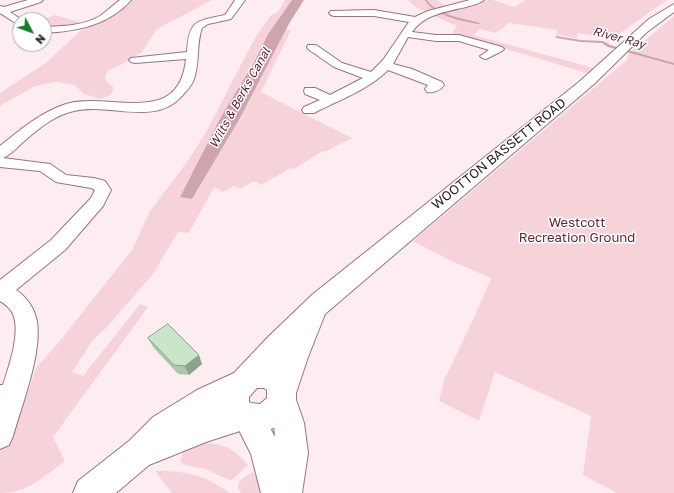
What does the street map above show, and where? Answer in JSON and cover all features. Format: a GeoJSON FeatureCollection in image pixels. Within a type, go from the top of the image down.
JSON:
{"type":"FeatureCollection","features":[{"type":"Feature","properties":{"kind":"main road","name":"WOOTTON BASSETT ROAD"},"geometry":{"type":"LineString","coordinates":[[244,380],[322,301],[566,100],[598,73],[622,48],[654,20],[674,6]]}},
{"type":"Feature","properties":{"kind":"main road","name":"WOOTTON BASSETT ROAD"},"geometry":{"type":"LineString","coordinates":[[282,395],[308,323],[322,301]]}},
{"type":"Feature","properties":{"kind":"main road"},"geometry":{"type":"LineString","coordinates":[[90,493],[140,452],[164,428],[177,418],[244,380],[254,376],[267,375],[278,382],[289,424],[292,453],[285,493]]}},
{"type":"Feature","properties":{"kind":"main road"},"geometry":{"type":"LineString","coordinates":[[244,380],[237,389],[234,398],[236,408],[246,417],[262,441],[269,458],[278,493]]}},
{"type":"Feature","properties":{"kind":"main road"},"geometry":{"type":"LineString","coordinates":[[140,452],[206,427],[246,417],[260,419],[270,415],[276,410],[282,395]]}},
{"type":"Feature","properties":{"kind":"street"},"geometry":{"type":"LineString","coordinates":[[1,10],[38,0]]}},
{"type":"Feature","properties":{"kind":"street"},"geometry":{"type":"LineString","coordinates":[[52,29],[70,28],[94,22],[104,17],[126,0]]}},
{"type":"Feature","properties":{"kind":"street"},"geometry":{"type":"LineString","coordinates":[[0,154],[43,120],[63,109],[90,104],[135,109],[151,107],[165,102],[179,92],[188,80],[198,26],[205,22],[228,17],[240,0]]}},
{"type":"Feature","properties":{"kind":"street"},"geometry":{"type":"LineString","coordinates":[[309,110],[372,77],[385,65],[406,34],[418,20],[436,12],[479,0]]}},
{"type":"Feature","properties":{"kind":"street"},"geometry":{"type":"LineString","coordinates":[[1,10],[12,18]]}},
{"type":"Feature","properties":{"kind":"street"},"geometry":{"type":"LineString","coordinates":[[340,11],[381,14],[418,20]]}},
{"type":"Feature","properties":{"kind":"street"},"geometry":{"type":"LineString","coordinates":[[406,34],[436,38],[459,38],[503,51],[486,56]]}},
{"type":"Feature","properties":{"kind":"street"},"geometry":{"type":"LineString","coordinates":[[334,48],[316,49],[338,65],[372,77]]}},
{"type":"Feature","properties":{"kind":"street"},"geometry":{"type":"LineString","coordinates":[[135,60],[192,55]]}},
{"type":"Feature","properties":{"kind":"street"},"geometry":{"type":"LineString","coordinates":[[385,65],[417,75],[438,85],[431,89]]}},
{"type":"Feature","properties":{"kind":"street"},"geometry":{"type":"LineString","coordinates":[[310,91],[329,99]]}},
{"type":"Feature","properties":{"kind":"street"},"geometry":{"type":"LineString","coordinates":[[0,162],[44,168],[59,178],[94,183],[99,185],[103,190],[97,202],[58,245],[0,291],[11,297],[20,306],[26,321],[25,341],[6,396],[0,436]]}},
{"type":"Feature","properties":{"kind":"green space"},"geometry":{"type":"Polygon","coordinates":[[[130,0],[212,0],[157,29],[142,52],[108,71],[105,76],[106,81],[114,88],[111,95],[100,99],[84,94],[75,85],[56,82],[35,86],[0,106],[0,93],[47,62],[80,31],[104,20],[130,0]]]}},
{"type":"Feature","properties":{"kind":"green space"},"geometry":{"type":"Polygon","coordinates":[[[285,0],[292,0],[268,34],[180,197],[192,199],[240,118],[286,30],[291,30],[261,92],[352,138],[325,152],[323,151],[294,169],[291,168],[261,185],[254,181],[240,189],[234,186],[223,192],[214,187],[189,233],[178,232],[153,274],[106,328],[93,340],[72,372],[83,376],[140,304],[148,307],[53,437],[65,461],[35,483],[27,487],[0,493],[0,451],[27,394],[36,368],[59,342],[132,250],[150,211],[190,158],[206,132],[256,36],[271,15],[278,12],[285,0]]]}},
{"type":"Feature","properties":{"kind":"green space"},"geometry":{"type":"Polygon","coordinates":[[[408,0],[438,0],[447,6],[424,11],[417,8],[408,0]]]}},
{"type":"Feature","properties":{"kind":"green space"},"geometry":{"type":"Polygon","coordinates":[[[488,0],[493,0],[514,7],[526,0],[667,0],[619,34],[618,41],[578,33],[577,38],[556,35],[558,30],[509,23],[496,33],[480,29],[473,35],[594,68],[586,73],[464,36],[452,34],[457,26],[434,16],[488,0]]]}},
{"type":"Feature","properties":{"kind":"green space"},"geometry":{"type":"Polygon","coordinates":[[[55,15],[82,23],[52,26],[52,16],[55,15]]]}},
{"type":"Feature","properties":{"kind":"green space","name":"Westcott Recreation Ground"},"geometry":{"type":"Polygon","coordinates":[[[674,16],[674,493],[617,493],[583,475],[591,416],[495,372],[479,421],[439,401],[444,380],[474,318],[491,278],[449,260],[413,241],[627,60],[628,55],[674,16]]]}},
{"type":"Feature","properties":{"kind":"green space"},"geometry":{"type":"Polygon","coordinates":[[[200,443],[215,444],[227,447],[243,459],[248,465],[232,480],[229,480],[205,469],[185,465],[180,462],[185,446],[200,443]]]}},
{"type":"Feature","properties":{"kind":"green space"},"geometry":{"type":"Polygon","coordinates":[[[155,471],[176,471],[195,475],[212,482],[230,493],[172,493],[155,471]]]}},
{"type":"Feature","properties":{"kind":"green space"},"geometry":{"type":"Polygon","coordinates":[[[253,472],[259,482],[262,493],[241,493],[238,487],[239,482],[253,472]]]}},
{"type":"Feature","properties":{"kind":"water","name":"Wilts & Berks Canal"},"geometry":{"type":"Polygon","coordinates":[[[292,0],[304,0],[290,22],[240,118],[192,199],[180,197],[221,117],[253,64],[268,34],[292,0]]]}},
{"type":"Feature","properties":{"kind":"building"},"geometry":{"type":"Polygon","coordinates":[[[168,324],[199,355],[185,366],[174,365],[148,338],[168,324]]]}},
{"type":"Feature","properties":{"kind":"waterway","name":"River Ray"},"geometry":{"type":"LineString","coordinates":[[426,0],[428,4],[449,16],[479,23]]}},
{"type":"Feature","properties":{"kind":"waterway","name":"River Ray"},"geometry":{"type":"LineString","coordinates":[[557,37],[581,41],[603,42],[609,46],[674,64]]}}]}
